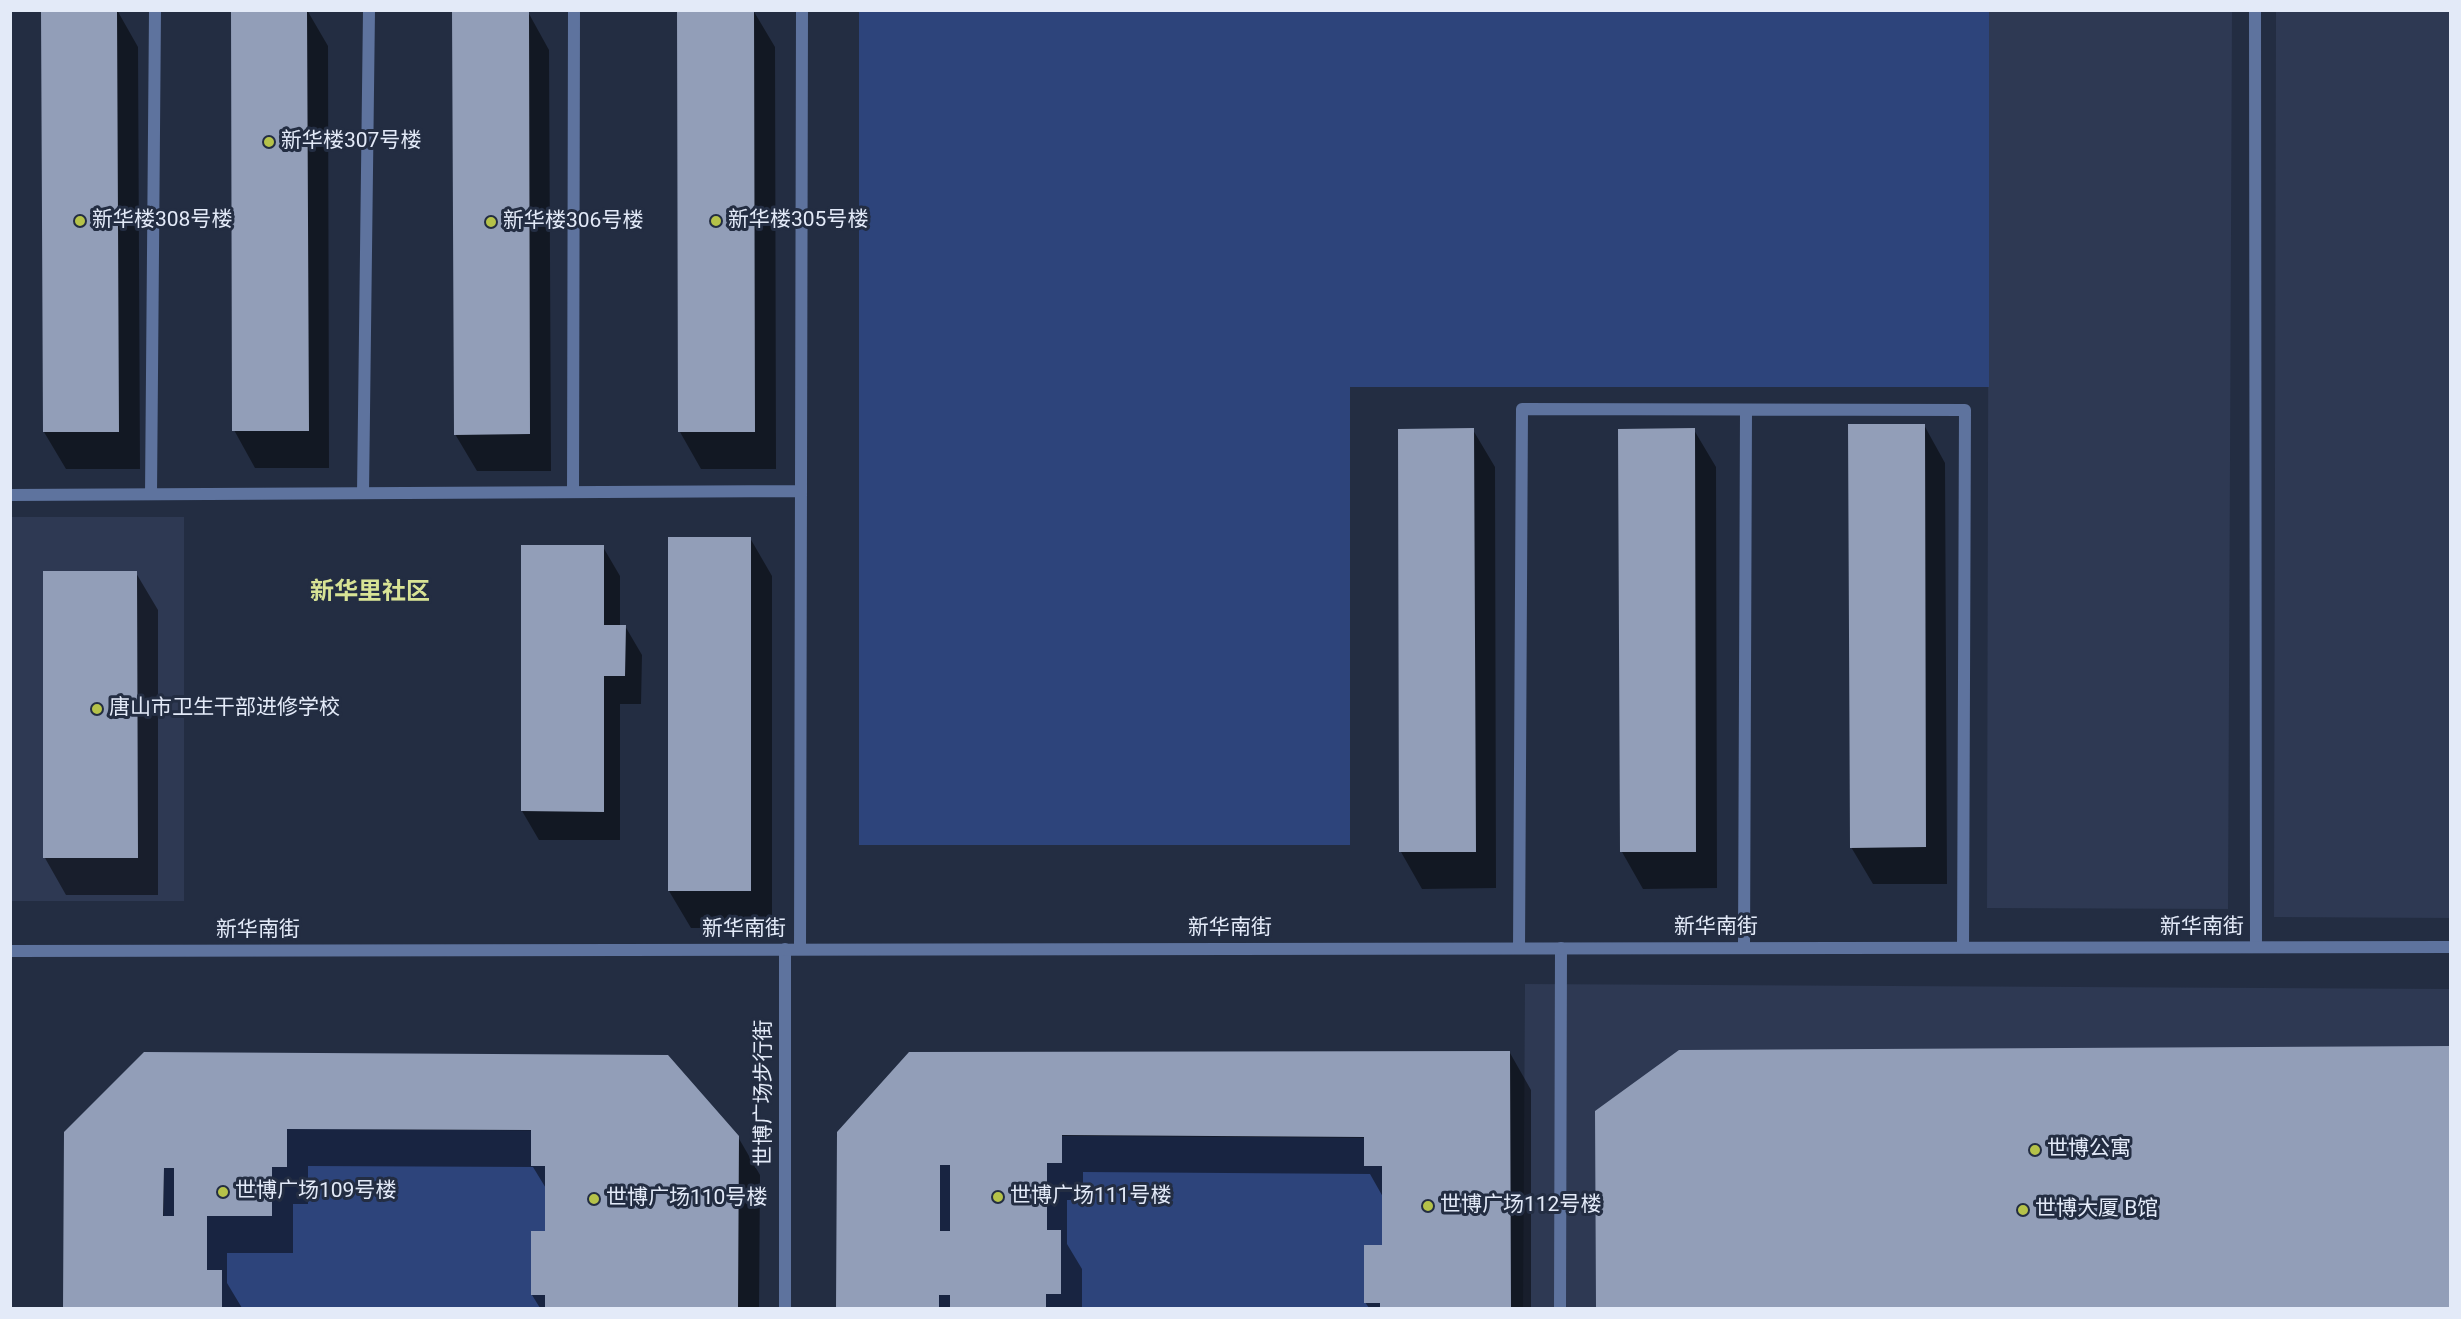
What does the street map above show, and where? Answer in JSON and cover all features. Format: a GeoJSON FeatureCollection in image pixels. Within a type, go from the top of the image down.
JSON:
{"type":"FeatureCollection","features":[{"type":"Feature","properties":{"kind":"street"},"geometry":{"type":"LineString","coordinates":[[151,494],[155,10]]}},
{"type":"Feature","properties":{"kind":"street"},"geometry":{"type":"LineString","coordinates":[[363,493],[369,10]]}},
{"type":"Feature","properties":{"kind":"street"},"geometry":{"type":"LineString","coordinates":[[573,492],[574,10]]}},
{"type":"Feature","properties":{"kind":"street"},"geometry":{"type":"LineString","coordinates":[[801,949],[802,10]]}},
{"type":"Feature","properties":{"kind":"street"},"geometry":{"type":"LineString","coordinates":[[2255,10],[2256,947]]}},
{"type":"Feature","properties":{"kind":"street"},"geometry":{"type":"LineString","coordinates":[[1519,948],[1522,409],[1965,410],[1963,948]]}},
{"type":"Feature","properties":{"kind":"street"},"geometry":{"type":"LineString","coordinates":[[1744,948],[1746,410]]}},
{"type":"Feature","properties":{"kind":"street"},"geometry":{"type":"LineString","coordinates":[[10,495],[801,491]]}},
{"type":"Feature","properties":{"kind":"street","name":"新华南街"},"geometry":{"type":"LineString","coordinates":[[10,951],[2451,947]]}},
{"type":"Feature","properties":{"kind":"street"},"geometry":{"type":"LineString","coordinates":[[1560,1308],[1561,948]]}},
{"type":"Feature","properties":{"kind":"street","name":"世博广场步行街"},"geometry":{"type":"LineString","coordinates":[[784,1308],[785,949]]}},
{"type":"Feature","properties":{"kind":"shaded area"},"geometry":{"type":"Polygon","coordinates":[[[859,11],[1989,11],[1989,387],[1350,387],[1350,845],[859,845],[859,11]]]}},
{"type":"Feature","properties":{"kind":"shaded area"},"geometry":{"type":"Polygon","coordinates":[[[1989,11],[2232,11],[2228,909],[1987,908],[1989,11]]]}},
{"type":"Feature","properties":{"kind":"shaded area"},"geometry":{"type":"Polygon","coordinates":[[[2276,11],[2450,11],[2450,918],[2274,917],[2276,11]]]}},
{"type":"Feature","properties":{"kind":"shaded area","name":"唐山市卫生干部进修学校"},"geometry":{"type":"Polygon","coordinates":[[[11,517],[184,517],[184,901],[11,901],[11,517]]]}},
{"type":"Feature","properties":{"kind":"shaded area","name":"世博大厦 B馆"},"geometry":{"type":"Polygon","coordinates":[[[1525,984],[2450,989],[2450,1308],[1523,1308],[1525,984]]]}},
{"type":"Feature","properties":{"kind":"shaded area"},"geometry":{"type":"Polygon","coordinates":[[[164,1128],[638,1131],[636,1308],[163,1308],[164,1128]]]}},
{"type":"Feature","properties":{"kind":"shaded area"},"geometry":{"type":"Polygon","coordinates":[[[940,1135],[1414,1138],[1413,1308],[939,1308],[940,1135]]]}},
{"type":"Feature","properties":{"kind":"building","name":"新华楼308号楼"},"geometry":{"type":"Polygon","coordinates":[[[41,10],[117,10],[119,432],[43,432],[41,10]]]}},
{"type":"Feature","properties":{"kind":"building","name":"新华楼307号楼"},"geometry":{"type":"Polygon","coordinates":[[[231,10],[307,10],[309,431],[232,431],[231,10]]]}},
{"type":"Feature","properties":{"kind":"building","name":"新华楼305号楼"},"geometry":{"type":"Polygon","coordinates":[[[677,10],[754,10],[755,432],[678,432],[677,10]]]}},
{"type":"Feature","properties":{"kind":"building","name":"新华楼306号楼"},"geometry":{"type":"Polygon","coordinates":[[[452,11],[529,11],[530,434],[454,435],[452,11]]]}},
{"type":"Feature","properties":{"kind":"building"},"geometry":{"type":"Polygon","coordinates":[[[1848,424],[1925,424],[1926,847],[1850,848],[1848,424]]]}},
{"type":"Feature","properties":{"kind":"building"},"geometry":{"type":"Polygon","coordinates":[[[1474,428],[1476,852],[1399,852],[1398,429],[1474,428]]]}},
{"type":"Feature","properties":{"kind":"building"},"geometry":{"type":"Polygon","coordinates":[[[1695,428],[1696,852],[1620,852],[1618,429],[1695,428]]]}},
{"type":"Feature","properties":{"kind":"building"},"geometry":{"type":"Polygon","coordinates":[[[668,537],[751,537],[751,891],[668,891],[668,537]]]}},
{"type":"Feature","properties":{"kind":"building"},"geometry":{"type":"Polygon","coordinates":[[[521,545],[604,545],[604,625],[626,625],[625,676],[604,676],[604,812],[521,811],[521,545]]]}},
{"type":"Feature","properties":{"kind":"building"},"geometry":{"type":"Polygon","coordinates":[[[43,571],[137,571],[138,858],[43,858],[43,571]]]}},
{"type":"Feature","properties":{"kind":"building","name":"世博大厦 B馆"},"geometry":{"type":"Polygon","coordinates":[[[2450,1046],[2450,1308],[1596,1308],[1595,1111],[1679,1050],[2450,1046]]]}},
{"type":"Feature","properties":{"kind":"building"},"geometry":{"type":"Polygon","coordinates":[[[1510,1051],[1511,1308],[1380,1308],[1380,1303],[1364,1303],[1364,1245],[1382,1245],[1382,1166],[1364,1166],[1364,1137],[1062,1135],[1062,1163],[1047,1163],[1047,1230],[1061,1230],[1061,1294],[1046,1294],[1046,1308],[950,1308],[950,1295],[939,1295],[939,1308],[836,1308],[837,1132],[909,1052],[1510,1051]],[[940,1165],[940,1231],[950,1231],[950,1165],[940,1165]]]}},
{"type":"Feature","properties":{"kind":"building"},"geometry":{"type":"Polygon","coordinates":[[[144,1052],[668,1055],[739,1136],[738,1308],[545,1308],[545,1295],[531,1295],[531,1231],[545,1231],[545,1166],[531,1166],[531,1130],[287,1129],[287,1167],[272,1167],[272,1216],[207,1216],[207,1270],[222,1270],[222,1308],[63,1308],[64,1132],[144,1052]],[[164,1168],[163,1216],[174,1216],[174,1168],[164,1168]]]}},
{"type":"Feature","properties":{"kind":"place","name":"新华楼307号楼"},"geometry":{"type":"Point","coordinates":[269,142]}},
{"type":"Feature","properties":{"kind":"place","name":"新华楼308号楼"},"geometry":{"type":"Point","coordinates":[80,221]}},
{"type":"Feature","properties":{"kind":"place","name":"新华楼305号楼"},"geometry":{"type":"Point","coordinates":[716,221]}},
{"type":"Feature","properties":{"kind":"place","name":"新华楼306号楼"},"geometry":{"type":"Point","coordinates":[491,222]}},
{"type":"Feature","properties":{"kind":"place","name":"唐山市卫生干部进修学校"},"geometry":{"type":"Point","coordinates":[97,709]}},
{"type":"Feature","properties":{"kind":"place","name":"世博公寓"},"geometry":{"type":"Point","coordinates":[2035,1150]}},
{"type":"Feature","properties":{"kind":"place","name":"世博广场109号楼"},"geometry":{"type":"Point","coordinates":[223,1192]}},
{"type":"Feature","properties":{"kind":"place","name":"世博广场111号楼"},"geometry":{"type":"Point","coordinates":[998,1197]}},
{"type":"Feature","properties":{"kind":"place","name":"世博广场110号楼"},"geometry":{"type":"Point","coordinates":[594,1199]}},
{"type":"Feature","properties":{"kind":"place","name":"世博广场112号楼"},"geometry":{"type":"Point","coordinates":[1428,1206]}},
{"type":"Feature","properties":{"kind":"place","name":"世博大厦 B馆"},"geometry":{"type":"Point","coordinates":[2023,1210]}},
{"type":"Feature","properties":{"kind":"district","name":"新华里社区"},"geometry":{"type":"Point","coordinates":[370,593]}}]}
